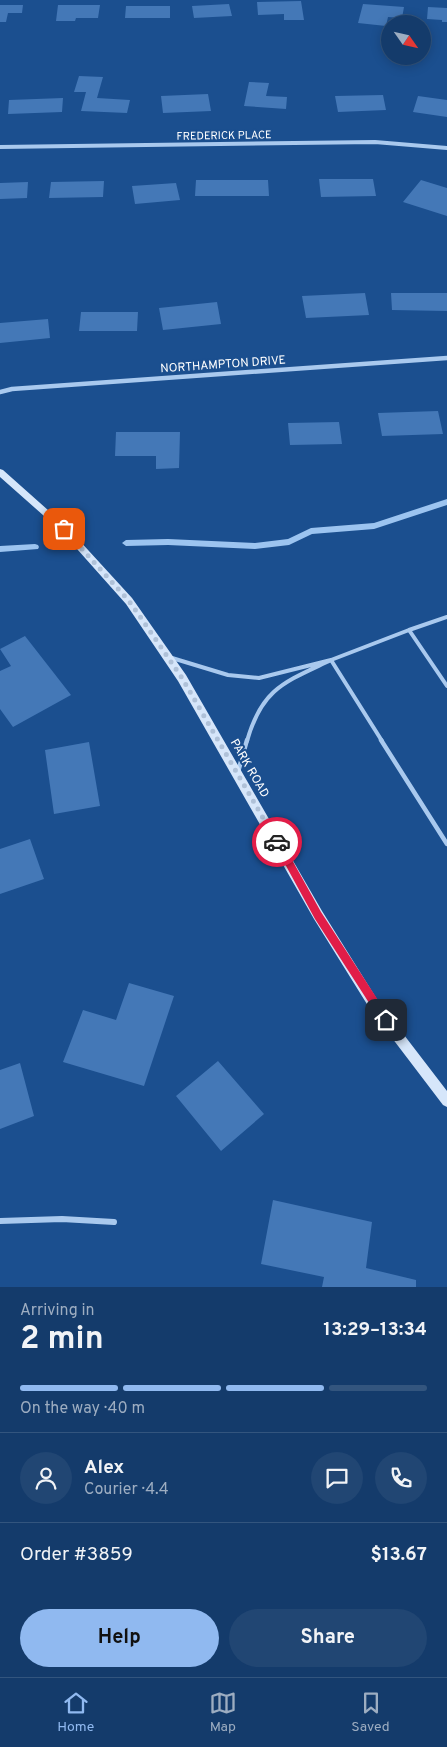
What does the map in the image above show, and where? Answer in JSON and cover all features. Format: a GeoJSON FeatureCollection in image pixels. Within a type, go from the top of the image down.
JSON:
{"type":"FeatureCollection","features":[{"type":"Feature","properties":{"kind":"main road","name":"PARK ROAD"},"geometry":{"type":"LineString","coordinates":[[0,472],[79,544],[129,601],[168,657],[238,774],[318,916],[374,1005],[447,1101]]}},
{"type":"Feature","properties":{"kind":"street","name":"FREDERICK PLACE"},"geometry":{"type":"LineString","coordinates":[[0,146],[375,142],[447,148]]}},
{"type":"Feature","properties":{"kind":"street","name":"NORTHAMPTON DRIVE"},"geometry":{"type":"LineString","coordinates":[[0,392],[12,389],[447,358]]}},
{"type":"Feature","properties":{"kind":"street"},"geometry":{"type":"LineString","coordinates":[[0,1221],[62,1219],[114,1222]]}},
{"type":"Feature","properties":{"kind":"lane"},"geometry":{"type":"LineString","coordinates":[[238,774],[251,724],[263,702],[280,686],[331,660],[447,617]]}},
{"type":"Feature","properties":{"kind":"lane"},"geometry":{"type":"LineString","coordinates":[[409,630],[447,686]]}},
{"type":"Feature","properties":{"kind":"lane"},"geometry":{"type":"LineString","coordinates":[[168,657],[228,675],[259,678],[331,660]]}},
{"type":"Feature","properties":{"kind":"lane"},"geometry":{"type":"LineString","coordinates":[[331,660],[447,844]]}},
{"type":"Feature","properties":{"kind":"building"},"geometry":{"type":"Polygon","coordinates":[[[301,1],[304,20],[284,20],[284,14],[258,15],[257,2],[301,1]]]}},
{"type":"Feature","properties":{"kind":"building"},"geometry":{"type":"Polygon","coordinates":[[[229,4],[232,16],[194,18],[192,6],[229,4]]]}},
{"type":"Feature","properties":{"kind":"building"},"geometry":{"type":"Polygon","coordinates":[[[363,4],[404,7],[403,15],[381,15],[381,25],[358,23],[363,4]]]}},
{"type":"Feature","properties":{"kind":"building"},"geometry":{"type":"Polygon","coordinates":[[[0,5],[23,5],[22,13],[8,13],[6,22],[0,22],[0,5]]]}},
{"type":"Feature","properties":{"kind":"building"},"geometry":{"type":"Polygon","coordinates":[[[58,5],[100,5],[98,18],[76,18],[75,21],[56,21],[58,5]]]}},
{"type":"Feature","properties":{"kind":"building"},"geometry":{"type":"Polygon","coordinates":[[[126,6],[170,6],[170,18],[125,18],[126,6]]]}},
{"type":"Feature","properties":{"kind":"building"},"geometry":{"type":"Polygon","coordinates":[[[428,7],[447,8],[447,22],[431,19],[431,15],[427,15],[428,7]]]}},
{"type":"Feature","properties":{"kind":"building"},"geometry":{"type":"Polygon","coordinates":[[[79,76],[103,77],[97,98],[130,100],[127,113],[81,111],[86,92],[74,92],[79,76]]]}},
{"type":"Feature","properties":{"kind":"building"},"geometry":{"type":"Polygon","coordinates":[[[249,82],[269,83],[266,96],[287,97],[286,109],[244,106],[249,82]]]}},
{"type":"Feature","properties":{"kind":"building"},"geometry":{"type":"Polygon","coordinates":[[[208,94],[211,111],[163,113],[161,96],[208,94]]]}},
{"type":"Feature","properties":{"kind":"building"},"geometry":{"type":"Polygon","coordinates":[[[383,95],[386,110],[338,112],[335,96],[383,95]]]}},
{"type":"Feature","properties":{"kind":"building"},"geometry":{"type":"Polygon","coordinates":[[[418,96],[447,100],[447,117],[413,112],[418,96]]]}},
{"type":"Feature","properties":{"kind":"building"},"geometry":{"type":"Polygon","coordinates":[[[63,98],[62,112],[8,114],[9,100],[63,98]]]}},
{"type":"Feature","properties":{"kind":"building"},"geometry":{"type":"Polygon","coordinates":[[[319,179],[373,179],[376,196],[321,197],[319,179]]]}},
{"type":"Feature","properties":{"kind":"building"},"geometry":{"type":"Polygon","coordinates":[[[196,180],[268,180],[269,196],[195,196],[196,180]]]}},
{"type":"Feature","properties":{"kind":"building"},"geometry":{"type":"Polygon","coordinates":[[[421,180],[447,188],[447,216],[403,202],[421,180]]]}},
{"type":"Feature","properties":{"kind":"building"},"geometry":{"type":"Polygon","coordinates":[[[104,181],[103,197],[49,198],[51,182],[104,181]]]}},
{"type":"Feature","properties":{"kind":"building"},"geometry":{"type":"Polygon","coordinates":[[[28,182],[27,198],[0,199],[0,183],[28,182]]]}},
{"type":"Feature","properties":{"kind":"building"},"geometry":{"type":"Polygon","coordinates":[[[176,183],[180,200],[135,204],[132,186],[176,183]]]}},
{"type":"Feature","properties":{"kind":"building"},"geometry":{"type":"Polygon","coordinates":[[[365,293],[369,315],[306,318],[302,296],[365,293]]]}},
{"type":"Feature","properties":{"kind":"building"},"geometry":{"type":"Polygon","coordinates":[[[391,293],[447,293],[447,311],[392,310],[391,293]]]}},
{"type":"Feature","properties":{"kind":"building"},"geometry":{"type":"Polygon","coordinates":[[[217,302],[221,324],[163,330],[159,308],[217,302]]]}},
{"type":"Feature","properties":{"kind":"building"},"geometry":{"type":"Polygon","coordinates":[[[81,312],[138,312],[137,331],[79,331],[81,312]]]}},
{"type":"Feature","properties":{"kind":"building"},"geometry":{"type":"Polygon","coordinates":[[[48,319],[50,338],[0,343],[0,323],[48,319]]]}},
{"type":"Feature","properties":{"kind":"building"},"geometry":{"type":"Polygon","coordinates":[[[438,411],[443,434],[382,436],[378,413],[438,411]]]}},
{"type":"Feature","properties":{"kind":"building"},"geometry":{"type":"Polygon","coordinates":[[[339,422],[342,444],[290,445],[288,423],[339,422]]]}},
{"type":"Feature","properties":{"kind":"building"},"geometry":{"type":"Polygon","coordinates":[[[116,432],[180,432],[179,468],[156,469],[156,456],[115,456],[116,432]]]}},
{"type":"Feature","properties":{"kind":"building"},"geometry":{"type":"Polygon","coordinates":[[[25,636],[71,695],[13,727],[0,709],[0,671],[11,666],[0,649],[25,636]]]}},
{"type":"Feature","properties":{"kind":"building"},"geometry":{"type":"Polygon","coordinates":[[[89,742],[100,806],[54,814],[45,750],[89,742]]]}},
{"type":"Feature","properties":{"kind":"building"},"geometry":{"type":"Polygon","coordinates":[[[30,839],[44,879],[0,894],[0,849],[30,839]]]}},
{"type":"Feature","properties":{"kind":"building"},"geometry":{"type":"Polygon","coordinates":[[[129,983],[174,996],[144,1086],[63,1062],[83,1010],[116,1020],[129,983]]]}},
{"type":"Feature","properties":{"kind":"building"},"geometry":{"type":"Polygon","coordinates":[[[218,1061],[264,1114],[221,1151],[176,1096],[218,1061]]]}},
{"type":"Feature","properties":{"kind":"building"},"geometry":{"type":"Polygon","coordinates":[[[20,1063],[34,1116],[0,1129],[0,1070],[20,1063]]]}},
{"type":"Feature","properties":{"kind":"building"},"geometry":{"type":"Polygon","coordinates":[[[273,1200],[372,1222],[366,1268],[416,1280],[416,1287],[322,1287],[324,1277],[261,1264],[273,1200]]]}},
{"type":"Feature","properties":{"kind":"waterway"},"geometry":{"type":"LineString","coordinates":[[126,543],[168,542],[255,546],[289,542],[311,531],[374,526],[447,502]]}},
{"type":"Feature","properties":{"kind":"waterway"},"geometry":{"type":"LineString","coordinates":[[0,549],[35,547]]}},
{"type":"Feature","properties":{"kind":"way so far"},"geometry":{"type":"LineString","coordinates":[[64,529],[129,601],[182,678],[277,842]]}},
{"type":"Feature","properties":{"kind":"route"},"geometry":{"type":"LineString","coordinates":[[277,842],[318,916],[374,1005],[386,1020]]}}]}
